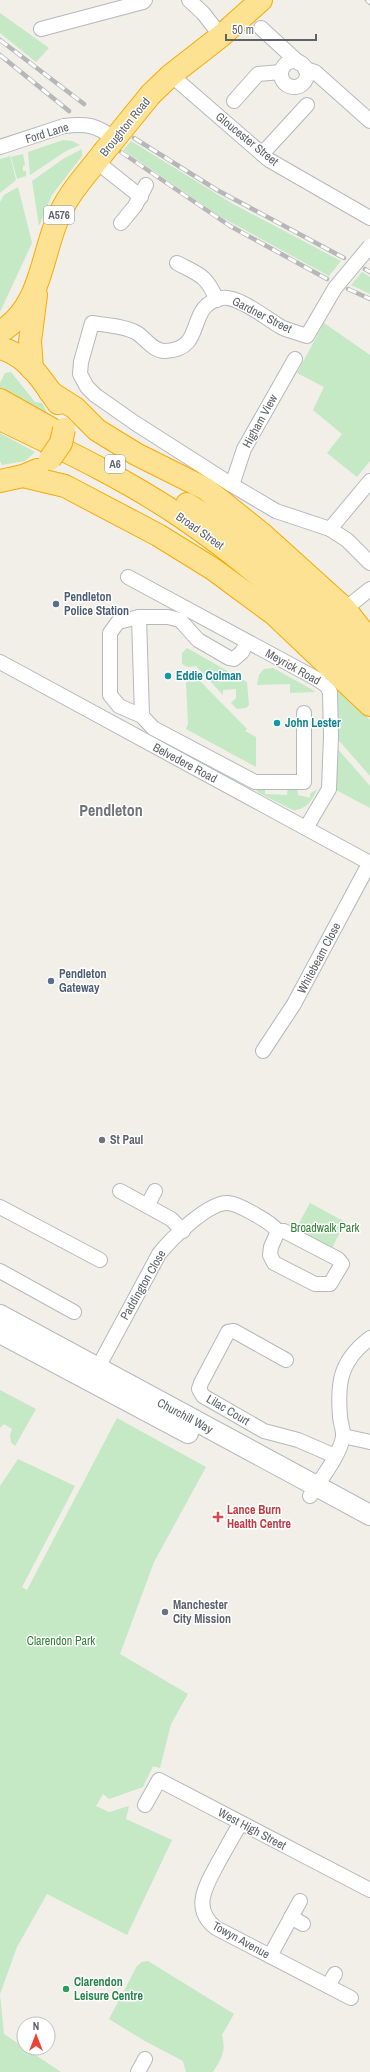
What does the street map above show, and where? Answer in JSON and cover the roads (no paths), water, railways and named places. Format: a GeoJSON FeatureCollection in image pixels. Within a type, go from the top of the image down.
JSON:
{"type":"FeatureCollection","features":[{"type":"Feature","properties":{"kind":"highway","name":"Broughton Road"},"geometry":{"type":"LineString","coordinates":[[0,332],[9,327],[23,312],[36,288],[58,217],[73,190],[151,94],[171,75],[221,36],[261,0]]}},
{"type":"Feature","properties":{"kind":"highway","name":"Broughton Road"},"geometry":{"type":"LineString","coordinates":[[32,369],[30,341],[36,310],[36,288]]}},
{"type":"Feature","properties":{"kind":"highway"},"geometry":{"type":"LineString","coordinates":[[0,348],[14,353],[32,369],[50,392],[61,411],[64,429],[61,443],[50,459],[34,472],[0,481]]}},
{"type":"Feature","properties":{"kind":"highway"},"geometry":{"type":"LineString","coordinates":[[50,392],[75,408],[97,430],[136,454],[206,489],[261,533],[345,609],[370,640]]}},
{"type":"Feature","properties":{"kind":"highway","name":"Broad Street"},"geometry":{"type":"LineString","coordinates":[[0,400],[183,501],[229,530],[308,596],[360,649],[370,662]]}},
{"type":"Feature","properties":{"kind":"highway","name":"Broad Street"},"geometry":{"type":"LineString","coordinates":[[0,419],[129,485],[182,517],[219,543],[296,607],[370,685]]}},
{"type":"Feature","properties":{"kind":"highway"},"geometry":{"type":"LineString","coordinates":[[23,476],[65,486],[158,535],[213,569],[274,614],[370,705]]}},
{"type":"Feature","properties":{"kind":"street"},"geometry":{"type":"LineString","coordinates":[[41,29],[143,2],[145,0]]}},
{"type":"Feature","properties":{"kind":"street"},"geometry":{"type":"LineString","coordinates":[[189,0],[203,13],[221,36]]}},
{"type":"Feature","properties":{"kind":"street"},"geometry":{"type":"LineString","coordinates":[[260,28],[302,66],[306,79],[298,86],[287,85],[282,76],[282,72]]}},
{"type":"Feature","properties":{"kind":"street"},"geometry":{"type":"LineString","coordinates":[[234,102],[258,74],[282,72],[289,63],[302,66],[315,72],[370,121]]}},
{"type":"Feature","properties":{"kind":"street","name":"Gloucester Street"},"geometry":{"type":"LineString","coordinates":[[171,75],[269,160],[370,218]]}},
{"type":"Feature","properties":{"kind":"street"},"geometry":{"type":"LineString","coordinates":[[262,154],[307,105]]}},
{"type":"Feature","properties":{"kind":"street","name":"Ford Lane"},"geometry":{"type":"LineString","coordinates":[[0,147],[64,126],[83,124],[98,128],[105,151],[144,191],[121,223]]}},
{"type":"Feature","properties":{"kind":"street","name":"Gardner Street"},"geometry":{"type":"LineString","coordinates":[[232,485],[103,402],[87,387],[80,374],[80,367],[92,323],[136,333],[152,346],[162,351],[178,350],[191,340],[201,310],[210,302],[224,298],[235,299],[283,328],[307,336],[335,288],[370,246]]}},
{"type":"Feature","properties":{"kind":"street"},"geometry":{"type":"LineString","coordinates":[[177,262],[205,277],[217,300]]}},
{"type":"Feature","properties":{"kind":"street","name":"Higham View"},"geometry":{"type":"LineString","coordinates":[[232,485],[244,448],[290,379],[295,359]]}},
{"type":"Feature","properties":{"kind":"street"},"geometry":{"type":"LineString","coordinates":[[330,529],[370,481]]}},
{"type":"Feature","properties":{"kind":"street"},"geometry":{"type":"LineString","coordinates":[[232,485],[276,511],[330,529],[348,540],[370,562]]}},
{"type":"Feature","properties":{"kind":"street","name":"Meyrick Road"},"geometry":{"type":"LineString","coordinates":[[128,577],[321,681],[327,686],[330,692],[331,736],[329,789],[306,828]]}},
{"type":"Feature","properties":{"kind":"street"},"geometry":{"type":"LineString","coordinates":[[345,609],[370,589]]}},
{"type":"Feature","properties":{"kind":"street"},"geometry":{"type":"LineString","coordinates":[[248,642],[234,659],[229,658],[198,640],[180,620],[168,617],[139,617],[118,622],[110,633],[110,695],[119,706],[142,716],[153,728],[255,782],[304,782],[304,713]]}},
{"type":"Feature","properties":{"kind":"street"},"geometry":{"type":"LineString","coordinates":[[139,617],[142,716]]}},
{"type":"Feature","properties":{"kind":"street","name":"Belvedere Road"},"geometry":{"type":"LineString","coordinates":[[2,665],[370,863]]}},
{"type":"Feature","properties":{"kind":"street","name":"Whitebeam Close"},"geometry":{"type":"LineString","coordinates":[[263,1051],[294,1004],[370,863]]}},
{"type":"Feature","properties":{"kind":"street"},"geometry":{"type":"LineString","coordinates":[[120,1191],[171,1219],[183,1231]]}},
{"type":"Feature","properties":{"kind":"street"},"geometry":{"type":"LineString","coordinates":[[147,1206],[155,1191]]}},
{"type":"Feature","properties":{"kind":"street","name":"Paddington Close"},"geometry":{"type":"LineString","coordinates":[[93,1375],[159,1254],[166,1245],[207,1209],[216,1204],[227,1203],[245,1208],[273,1224],[278,1231]]}},
{"type":"Feature","properties":{"kind":"street"},"geometry":{"type":"LineString","coordinates":[[0,1207],[100,1260]]}},
{"type":"Feature","properties":{"kind":"street","name":"Paddington Close"},"geometry":{"type":"LineString","coordinates":[[278,1231],[284,1231],[338,1259],[342,1264],[330,1284],[315,1284],[274,1262],[270,1255],[271,1247],[278,1231]]}},
{"type":"Feature","properties":{"kind":"street"},"geometry":{"type":"LineString","coordinates":[[0,1271],[74,1312]]}},
{"type":"Feature","properties":{"kind":"street","name":"Churchill Way"},"geometry":{"type":"LineString","coordinates":[[0,1315],[93,1375]]}},
{"type":"Feature","properties":{"kind":"street","name":"Lilac Court"},"geometry":{"type":"LineString","coordinates":[[286,1360],[234,1331],[228,1332],[199,1389],[203,1396],[264,1431],[298,1440],[335,1456]]}},
{"type":"Feature","properties":{"kind":"street","name":"Churchill Way"},"geometry":{"type":"LineString","coordinates":[[0,1333],[93,1375],[313,1492],[370,1528]]}},
{"type":"Feature","properties":{"kind":"street"},"geometry":{"type":"LineString","coordinates":[[313,1492],[335,1456],[343,1436],[338,1395],[342,1371],[354,1352],[370,1338]]}},
{"type":"Feature","properties":{"kind":"street"},"geometry":{"type":"LineString","coordinates":[[343,1436],[370,1442]]}},
{"type":"Feature","properties":{"kind":"street","name":"Churchill Way"},"geometry":{"type":"LineString","coordinates":[[313,1492],[370,1515]]}},
{"type":"Feature","properties":{"kind":"street","name":"West High Street"},"geometry":{"type":"LineString","coordinates":[[145,1805],[159,1780],[370,1890]]}},
{"type":"Feature","properties":{"kind":"street","name":"Towyn Avenue"},"geometry":{"type":"LineString","coordinates":[[241,1823],[206,1885],[202,1900],[206,1919],[216,1928],[270,1956],[332,1980],[351,1998]]}},
{"type":"Feature","properties":{"kind":"street"},"geometry":{"type":"LineString","coordinates":[[270,1956],[297,1920],[300,1901]]}},
{"type":"Feature","properties":{"kind":"street"},"geometry":{"type":"LineString","coordinates":[[138,2072],[145,2059]]}},
{"type":"Feature","properties":{"kind":"railway"},"geometry":{"type":"LineString","coordinates":[[367,0],[370,3]]}},
{"type":"Feature","properties":{"kind":"railway"},"geometry":{"type":"LineString","coordinates":[[0,40],[84,104]]}},
{"type":"Feature","properties":{"kind":"railway"},"geometry":{"type":"LineString","coordinates":[[0,55],[69,111]]}},
{"type":"Feature","properties":{"kind":"railway"},"geometry":{"type":"LineString","coordinates":[[134,138],[217,190],[344,258]]}},
{"type":"Feature","properties":{"kind":"railway"},"geometry":{"type":"LineString","coordinates":[[121,152],[230,226],[327,279]]}},
{"type":"Feature","properties":{"kind":"railway"},"geometry":{"type":"LineString","coordinates":[[365,269],[370,272]]}},
{"type":"Feature","properties":{"kind":"railway"},"geometry":{"type":"LineString","coordinates":[[348,289],[370,299]]}},
{"type":"Feature","properties":{"kind":"place","name":"Pendleton Police Station"},"geometry":{"type":"Point","coordinates":[56,604]}},
{"type":"Feature","properties":{"kind":"place","name":"Eddie Colman"},"geometry":{"type":"Point","coordinates":[168,676]}},
{"type":"Feature","properties":{"kind":"place","name":"John Lester"},"geometry":{"type":"Point","coordinates":[277,723]}},
{"type":"Feature","properties":{"kind":"place","name":"Pendleton Gateway"},"geometry":{"type":"Point","coordinates":[51,981]}},
{"type":"Feature","properties":{"kind":"place","name":"St Paul"},"geometry":{"type":"Point","coordinates":[102,1140]}},
{"type":"Feature","properties":{"kind":"place","name":"Lance Burn Health Centre"},"geometry":{"type":"Point","coordinates":[218,1517]}},
{"type":"Feature","properties":{"kind":"place","name":"Manchester City Mission"},"geometry":{"type":"Point","coordinates":[165,1612]}},
{"type":"Feature","properties":{"kind":"place","name":"Clarendon Leisure Centre"},"geometry":{"type":"Point","coordinates":[66,1989]}},
{"type":"Feature","properties":{"kind":"district","name":"Pendleton"},"geometry":{"type":"Point","coordinates":[111,810]}},
{"type":"Feature","properties":{"kind":"park label","name":"Broadwalk Park"},"geometry":{"type":"Point","coordinates":[325,1228]}},
{"type":"Feature","properties":{"kind":"park label","name":"Clarendon Park"},"geometry":{"type":"Point","coordinates":[61,1641]}}]}
